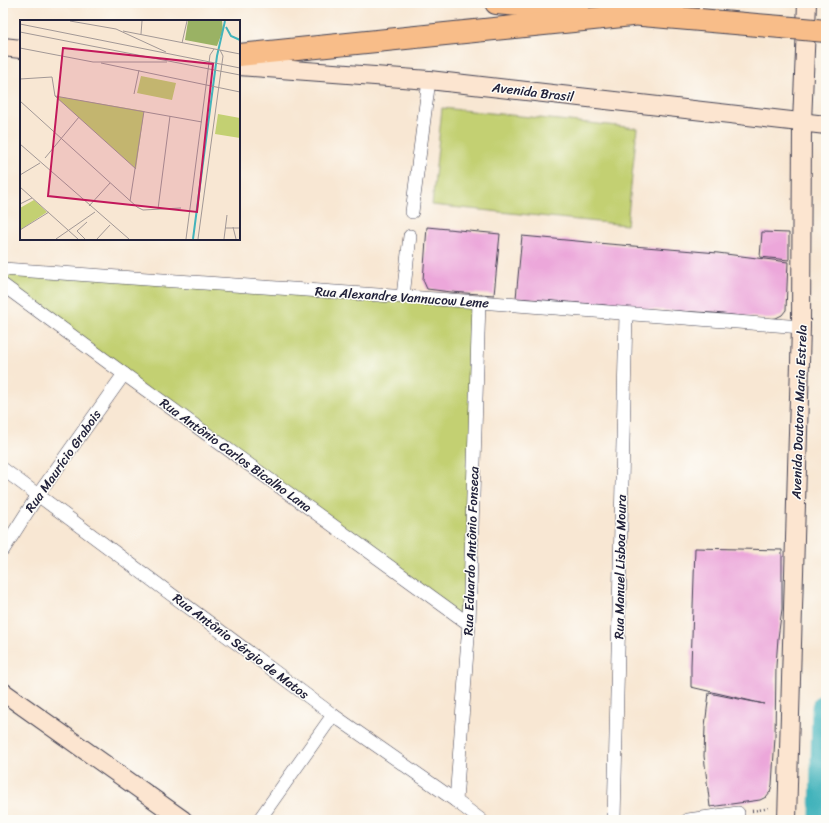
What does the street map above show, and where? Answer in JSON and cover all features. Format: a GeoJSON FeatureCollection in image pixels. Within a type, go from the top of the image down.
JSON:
{"type":"FeatureCollection","features":[{"type":"Feature","properties":{"kind":"highway"},"geometry":{"type":"LineString","coordinates":[[496,3],[826,31]]}},
{"type":"Feature","properties":{"kind":"highway"},"geometry":{"type":"LineString","coordinates":[[240,55],[632,14]]}},
{"type":"Feature","properties":{"kind":"street","name":"Avenida Doutora Maria Estrela"},"geometry":{"type":"LineString","coordinates":[[787,813],[801,327],[802,146],[816,124],[807,3]]}},
{"type":"Feature","properties":{"kind":"street"},"geometry":{"type":"LineString","coordinates":[[3,47],[20,49]]}},
{"type":"Feature","properties":{"kind":"street","name":"Avenida Brasil"},"geometry":{"type":"LineString","coordinates":[[240,66],[429,80],[816,124]]}},
{"type":"Feature","properties":{"kind":"street"},"geometry":{"type":"LineString","coordinates":[[412,212],[429,80]]}},
{"type":"Feature","properties":{"kind":"street"},"geometry":{"type":"LineString","coordinates":[[779,120],[794,133],[802,146]]}},
{"type":"Feature","properties":{"kind":"street"},"geometry":{"type":"LineString","coordinates":[[403,296],[410,236]]}},
{"type":"Feature","properties":{"kind":"street","name":"Rua Alexandre Vannucow Leme"},"geometry":{"type":"LineString","coordinates":[[3,269],[403,296],[801,327]]}},
{"type":"Feature","properties":{"kind":"street","name":"Rua Antônio Carlos Bicalho Lana"},"geometry":{"type":"LineString","coordinates":[[3,285],[469,624]]}},
{"type":"Feature","properties":{"kind":"street","name":"Rua Eduardo Antônio Fonseca"},"geometry":{"type":"LineString","coordinates":[[456,801],[469,624],[479,302]]}},
{"type":"Feature","properties":{"kind":"street","name":"Rua Manuel Lisboa Moura"},"geometry":{"type":"LineString","coordinates":[[614,820],[626,314]]}},
{"type":"Feature","properties":{"kind":"street","name":"Rua Maurício Grabois"},"geometry":{"type":"LineString","coordinates":[[3,550],[38,495],[124,374]]}},
{"type":"Feature","properties":{"kind":"street","name":"Rua Antônio Sérgio de Matos"},"geometry":{"type":"LineString","coordinates":[[3,469],[332,715],[481,820]]}},
{"type":"Feature","properties":{"kind":"street"},"geometry":{"type":"LineString","coordinates":[[3,692],[183,820]]}},
{"type":"Feature","properties":{"kind":"street"},"geometry":{"type":"LineString","coordinates":[[259,820],[332,715]]}},
{"type":"Feature","properties":{"kind":"street"},"geometry":{"type":"LineString","coordinates":[[688,820],[738,813]]}},
{"type":"Feature","properties":{"kind":"path"},"geometry":{"type":"LineString","coordinates":[[738,813],[787,813]]}},
{"type":"Feature","properties":{"kind":"green space"},"geometry":{"type":"Polygon","coordinates":[[[442,108],[637,128],[627,225],[432,205],[442,108]]]}},
{"type":"Feature","properties":{"kind":"green space"},"geometry":{"type":"Polygon","coordinates":[[[3,269],[479,302],[469,624],[3,285],[3,269]]]}},
{"type":"Feature","properties":{"kind":"building"},"geometry":{"type":"Polygon","coordinates":[[[427,227],[500,234],[494,295],[427,289],[423,280],[427,227]]]}},
{"type":"Feature","properties":{"kind":"building"},"geometry":{"type":"Polygon","coordinates":[[[762,232],[789,233],[789,260],[760,257],[762,232]]]}},
{"type":"Feature","properties":{"kind":"building"},"geometry":{"type":"Polygon","coordinates":[[[522,236],[718,253],[788,262],[786,310],[782,315],[769,319],[713,313],[625,308],[516,298],[522,236]]]}},
{"type":"Feature","properties":{"kind":"building"},"geometry":{"type":"Polygon","coordinates":[[[695,548],[782,550],[782,609],[776,666],[775,737],[772,785],[770,792],[766,797],[760,800],[710,807],[704,756],[705,726],[709,693],[764,704],[691,687],[695,548]]]}},
{"type":"Feature","properties":{"kind":"waterway"},"geometry":{"type":"LineString","coordinates":[[824,820],[826,708]]}}]}
